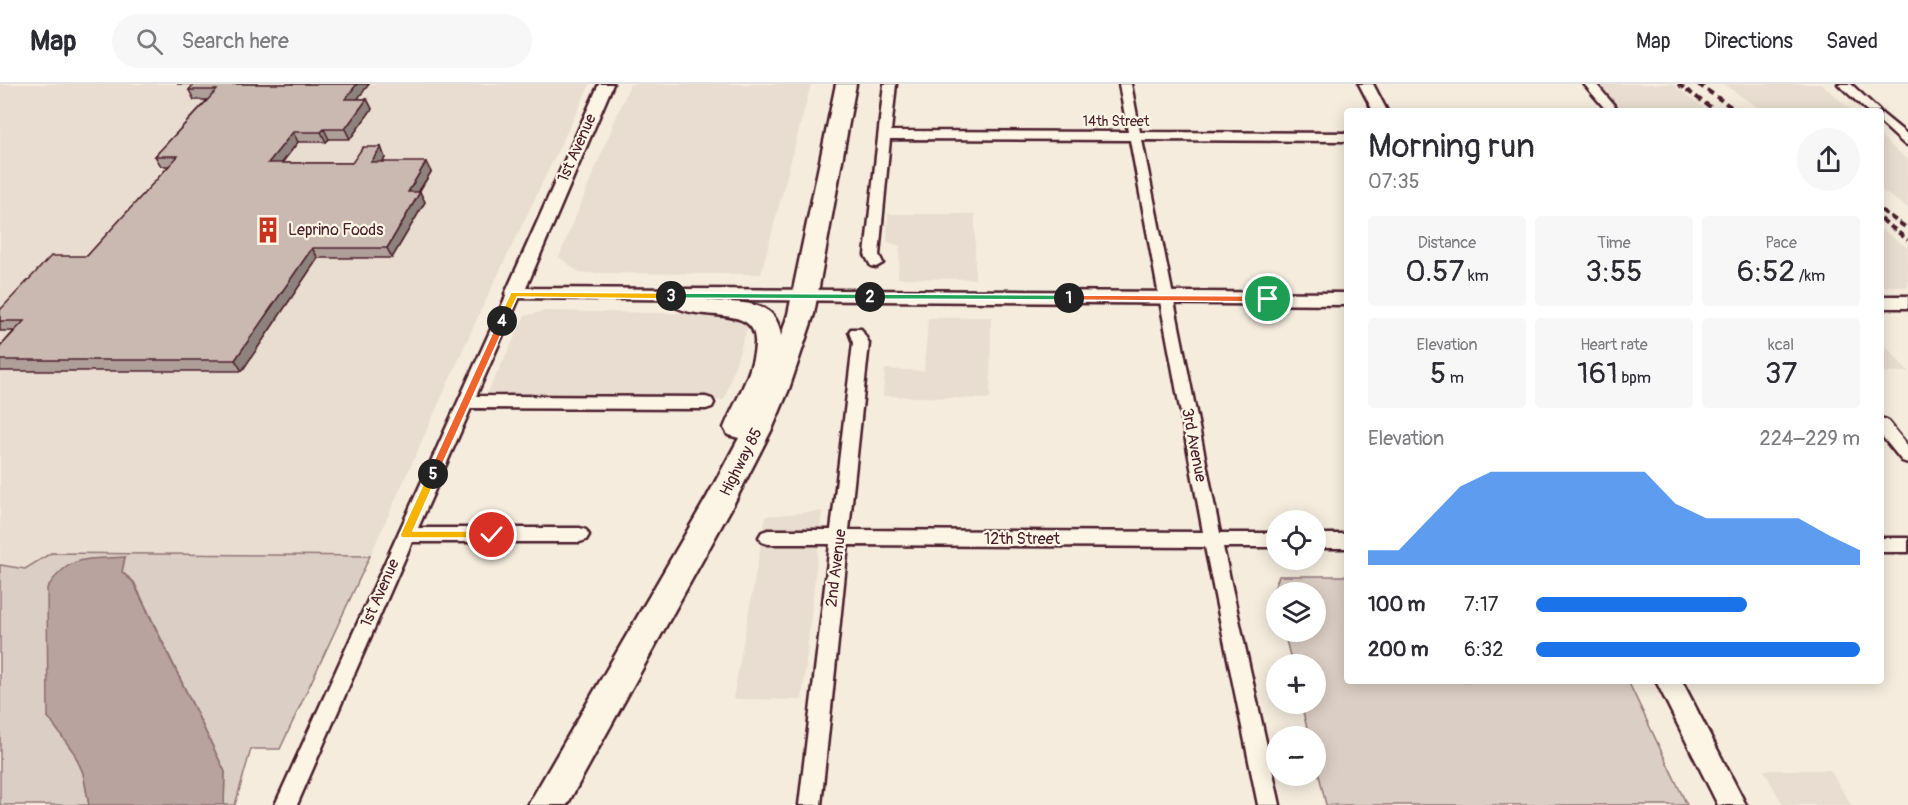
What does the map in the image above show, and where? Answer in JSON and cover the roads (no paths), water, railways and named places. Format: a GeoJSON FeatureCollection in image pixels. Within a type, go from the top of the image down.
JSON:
{"type":"FeatureCollection","features":[{"type":"Feature","properties":{"kind":"highway","name":"Highway 85"},"geometry":{"type":"LineString","coordinates":[[547,805],[739,465],[775,389],[796,333],[805,297],[846,84]]}},
{"type":"Feature","properties":{"kind":"highway"},"geometry":{"type":"LineString","coordinates":[[675,296],[700,307],[745,310],[754,314],[768,327],[770,334],[768,351],[738,427],[739,465]]}},
{"type":"Feature","properties":{"kind":"street","name":"1st Avenue"},"geometry":{"type":"LineString","coordinates":[[286,805],[606,84]]}},
{"type":"Feature","properties":{"kind":"street"},"geometry":{"type":"LineString","coordinates":[[876,263],[872,255],[890,84]]}},
{"type":"Feature","properties":{"kind":"street","name":"3rd Avenue"},"geometry":{"type":"LineString","coordinates":[[1125,84],[1213,540],[1269,805]]}},
{"type":"Feature","properties":{"kind":"street"},"geometry":{"type":"LineString","coordinates":[[1366,84],[1378,108]]}},
{"type":"Feature","properties":{"kind":"street"},"geometry":{"type":"LineString","coordinates":[[1590,84],[1610,108]]}},
{"type":"Feature","properties":{"kind":"street"},"geometry":{"type":"LineString","coordinates":[[1844,84],[1871,108]]}},
{"type":"Feature","properties":{"kind":"street"},"geometry":{"type":"LineString","coordinates":[[1884,120],[1908,141]]}},
{"type":"Feature","properties":{"kind":"street","name":"14th Street"},"geometry":{"type":"LineString","coordinates":[[884,135],[1344,137]]}},
{"type":"Feature","properties":{"kind":"street"},"geometry":{"type":"LineString","coordinates":[[514,294],[1344,299]]}},
{"type":"Feature","properties":{"kind":"street"},"geometry":{"type":"LineString","coordinates":[[1884,302],[1908,302]]}},
{"type":"Feature","properties":{"kind":"street","name":"2nd Avenue"},"geometry":{"type":"LineString","coordinates":[[810,805],[861,343],[856,332]]}},
{"type":"Feature","properties":{"kind":"street"},"geometry":{"type":"LineString","coordinates":[[466,402],[706,403]]}},
{"type":"Feature","properties":{"kind":"street"},"geometry":{"type":"LineString","coordinates":[[1884,428],[1908,457]]}},
{"type":"Feature","properties":{"kind":"street"},"geometry":{"type":"LineString","coordinates":[[405,535],[580,535]]}},
{"type":"Feature","properties":{"kind":"street","name":"12th Street"},"geometry":{"type":"LineString","coordinates":[[768,537],[1266,540]]}},
{"type":"Feature","properties":{"kind":"street"},"geometry":{"type":"LineString","coordinates":[[1326,541],[1344,541]]}},
{"type":"Feature","properties":{"kind":"street"},"geometry":{"type":"LineString","coordinates":[[1884,545],[1908,545]]}},
{"type":"Feature","properties":{"kind":"street"},"geometry":{"type":"LineString","coordinates":[[1671,684],[1732,805]]}},
{"type":"Feature","properties":{"kind":"railway"},"geometry":{"type":"LineString","coordinates":[[1678,84],[1712,108]]}},
{"type":"Feature","properties":{"kind":"railway"},"geometry":{"type":"LineString","coordinates":[[1698,84],[1733,108]]}},
{"type":"Feature","properties":{"kind":"railway"},"geometry":{"type":"LineString","coordinates":[[1884,212],[1908,229]]}},
{"type":"Feature","properties":{"kind":"railway"},"geometry":{"type":"LineString","coordinates":[[1884,221],[1908,240]]}},
{"type":"Feature","properties":{"kind":"place","name":"Leprino Foods"},"geometry":{"type":"Point","coordinates":[268,230]}}]}
